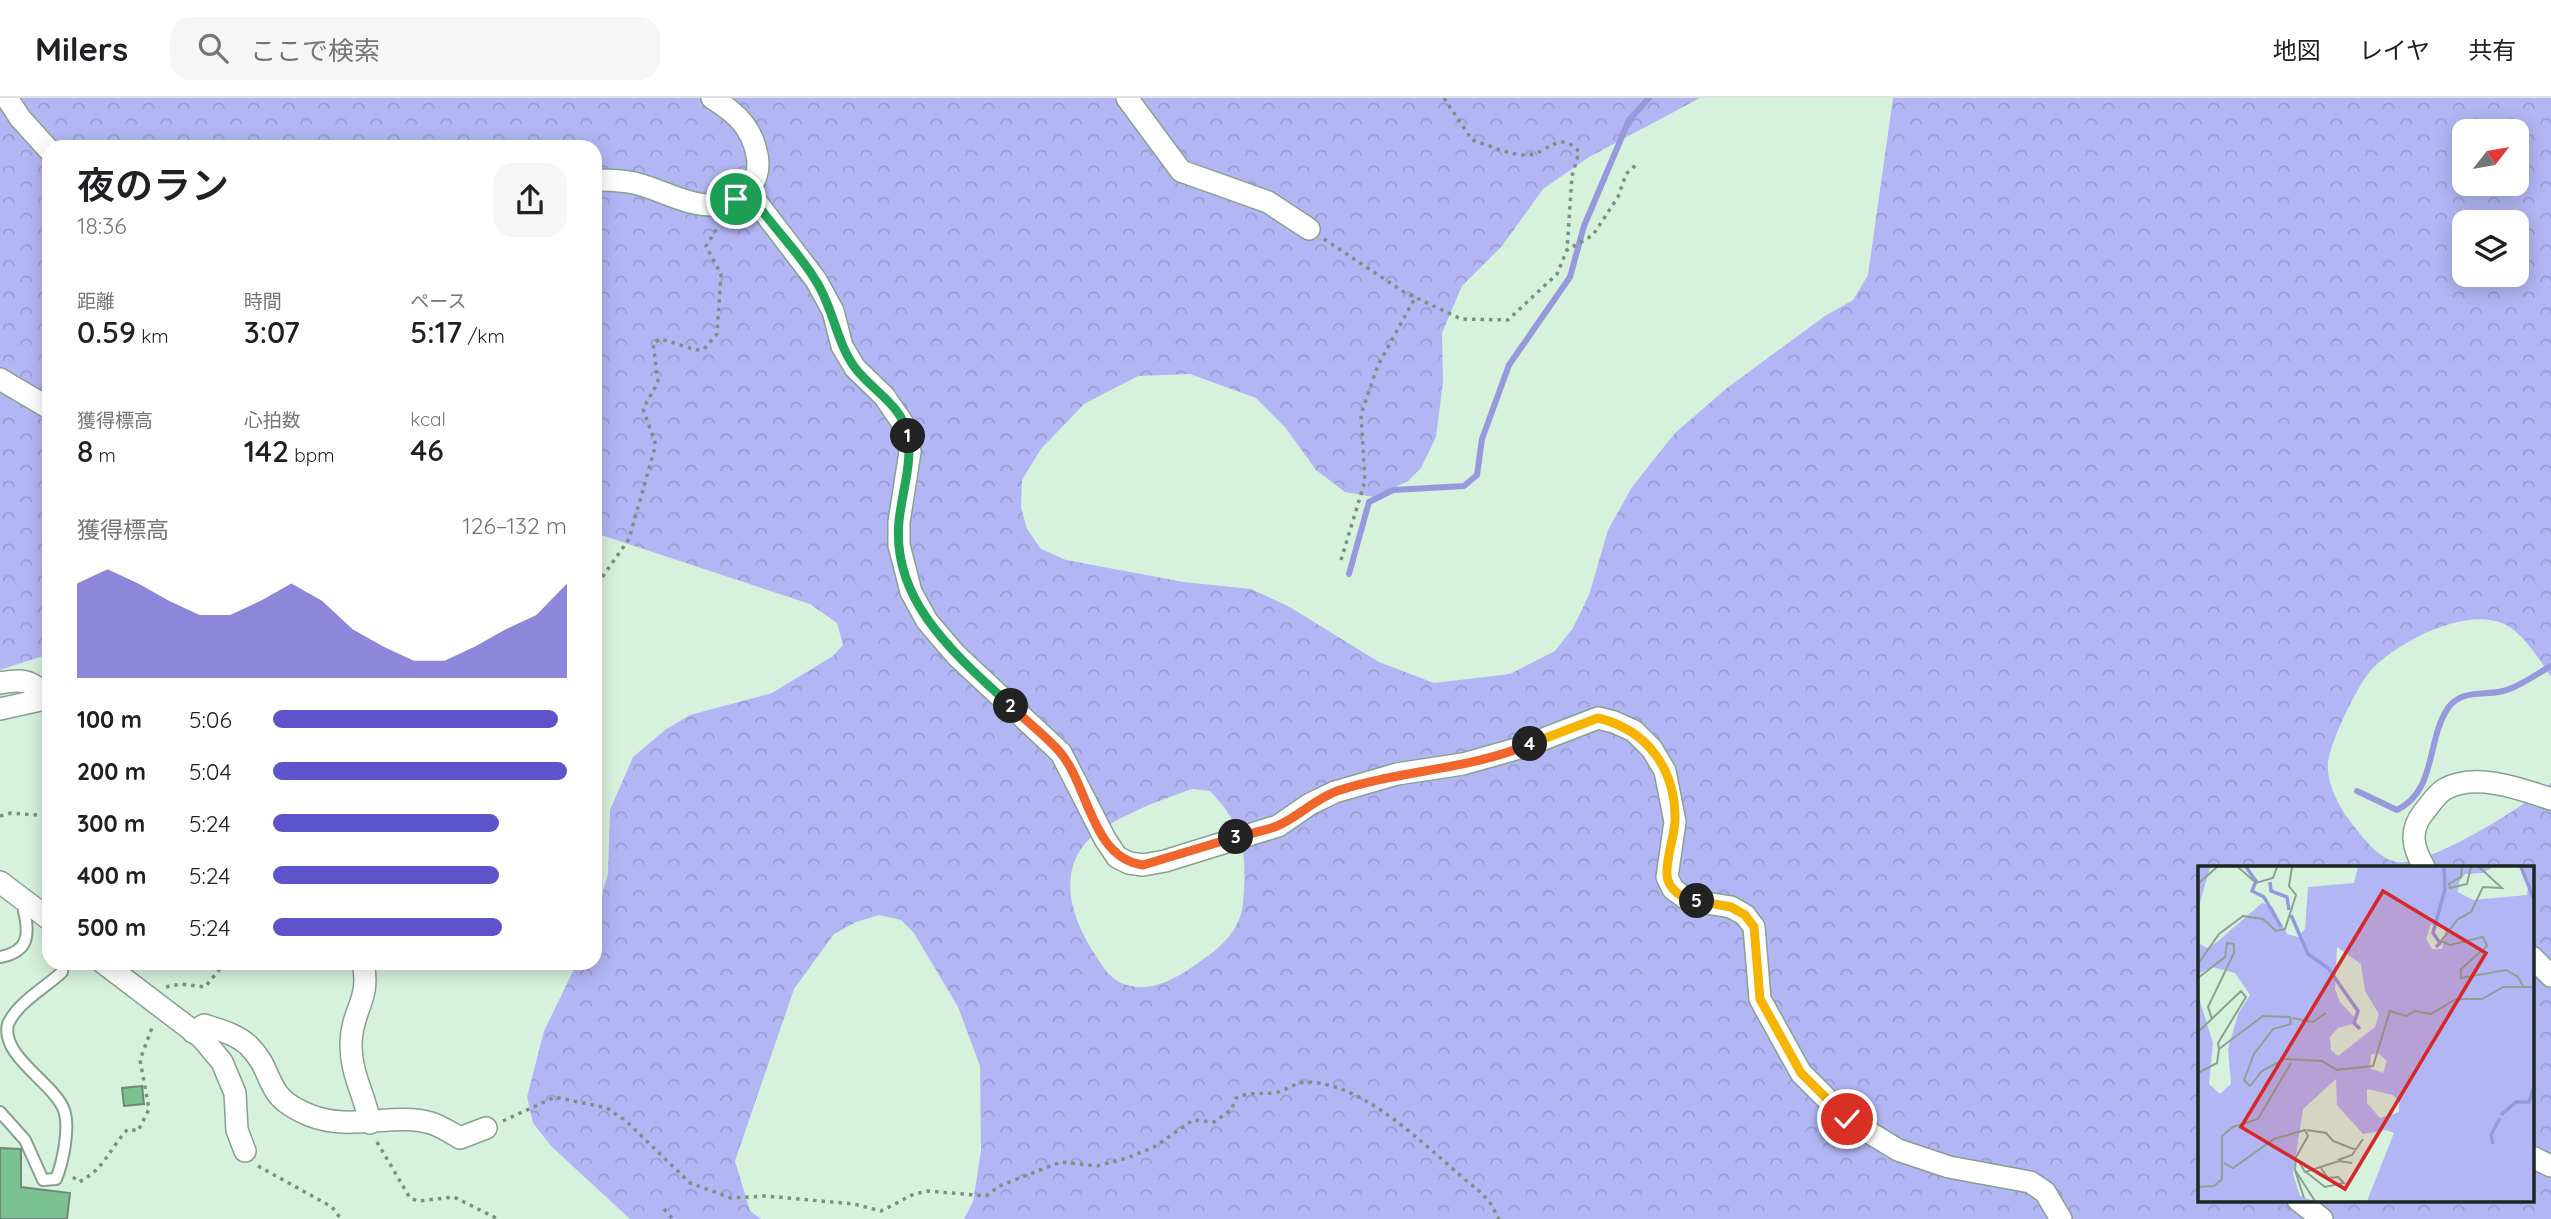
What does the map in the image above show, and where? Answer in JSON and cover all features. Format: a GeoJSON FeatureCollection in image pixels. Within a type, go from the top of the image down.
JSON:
{"type":"FeatureCollection","features":[{"type":"Feature","properties":{"kind":"street"},"geometry":{"type":"LineString","coordinates":[[7,98],[20,118],[42,142]]}},
{"type":"Feature","properties":{"kind":"street"},"geometry":{"type":"LineString","coordinates":[[602,181],[638,184],[705,207],[726,204],[748,191],[754,184],[759,164],[755,144],[743,120],[712,98]]}},
{"type":"Feature","properties":{"kind":"street"},"geometry":{"type":"LineString","coordinates":[[1127,98],[1181,171],[1268,202],[1309,229]]}},
{"type":"Feature","properties":{"kind":"street"},"geometry":{"type":"LineString","coordinates":[[748,191],[816,279],[833,311],[842,346],[855,368],[884,396],[906,428],[910,452],[899,522],[899,545],[907,580],[927,621],[956,655],[1060,753],[1117,857],[1129,863],[1143,865],[1165,861],[1278,825],[1310,804],[1335,792],[1397,774],[1463,764],[1522,747],[1598,718],[1614,722],[1634,731],[1665,771],[1675,822],[1667,877],[1673,889],[1688,900],[1731,907],[1745,915],[1754,927],[1760,999],[1801,1073],[1847,1119],[1898,1150],[1949,1167],[2029,1182],[2045,1192],[2062,1219]]}},
{"type":"Feature","properties":{"kind":"street"},"geometry":{"type":"LineString","coordinates":[[0,379],[42,404]]}},
{"type":"Feature","properties":{"kind":"street"},"geometry":{"type":"LineString","coordinates":[[0,683],[20,679],[39,687],[42,691]]}},
{"type":"Feature","properties":{"kind":"street"},"geometry":{"type":"LineString","coordinates":[[0,709],[42,699]]}},
{"type":"Feature","properties":{"kind":"street"},"geometry":{"type":"LineString","coordinates":[[2424,866],[2414,844],[2414,824],[2442,790],[2456,784],[2493,784],[2551,799]]}},
{"type":"Feature","properties":{"kind":"street"},"geometry":{"type":"LineString","coordinates":[[0,882],[42,914]]}},
{"type":"Feature","properties":{"kind":"street"},"geometry":{"type":"LineString","coordinates":[[2534,959],[2551,976]]}},
{"type":"Feature","properties":{"kind":"street"},"geometry":{"type":"LineString","coordinates":[[112,970],[193,1032],[222,1062],[234,1093],[237,1130],[245,1151]]}},
{"type":"Feature","properties":{"kind":"street"},"geometry":{"type":"LineString","coordinates":[[364,970],[366,992],[352,1026],[351,1061],[356,1082],[367,1104],[370,1123]]}},
{"type":"Feature","properties":{"kind":"street"},"geometry":{"type":"LineString","coordinates":[[193,1032],[204,1026],[228,1032],[248,1045],[263,1067],[272,1089],[290,1107],[311,1116],[341,1124],[431,1123],[460,1138],[486,1128]]}},
{"type":"Feature","properties":{"kind":"street"},"geometry":{"type":"LineString","coordinates":[[2534,1158],[2551,1166]]}},
{"type":"Feature","properties":{"kind":"street"},"geometry":{"type":"LineString","coordinates":[[2301,1202],[2322,1219]]}},
{"type":"Feature","properties":{"kind":"lane"},"geometry":{"type":"LineString","coordinates":[[0,957],[12,955],[27,941],[29,932],[24,911],[29,904]]}},
{"type":"Feature","properties":{"kind":"lane"},"geometry":{"type":"LineString","coordinates":[[0,1112],[25,1140],[43,1180],[56,1179],[66,1122],[64,1109],[58,1099],[12,1053],[5,1034],[8,1023],[23,1005],[62,970]]}},
{"type":"Feature","properties":{"kind":"path"},"geometry":{"type":"LineString","coordinates":[[1309,229],[1415,297],[1461,319],[1508,320],[1558,274],[1567,250],[1572,176],[1579,152],[1573,144],[1562,142],[1529,155],[1472,140],[1444,98]]}},
{"type":"Feature","properties":{"kind":"path"},"geometry":{"type":"LineString","coordinates":[[1567,250],[1593,235],[1618,197],[1626,174],[1637,164]]}},
{"type":"Feature","properties":{"kind":"path"},"geometry":{"type":"LineString","coordinates":[[602,577],[629,539],[654,451],[655,442],[643,409],[658,382],[653,343],[661,339],[696,350],[704,349],[717,334],[721,274],[706,246],[724,218],[726,204]]}},
{"type":"Feature","properties":{"kind":"path"},"geometry":{"type":"LineString","coordinates":[[1340,560],[1364,481],[1361,414],[1378,365],[1415,297]]}},
{"type":"Feature","properties":{"kind":"path"},"geometry":{"type":"LineString","coordinates":[[0,816],[11,813],[42,815]]}},
{"type":"Feature","properties":{"kind":"path"},"geometry":{"type":"LineString","coordinates":[[60,1168],[79,1182],[97,1172],[128,1129],[138,1130],[149,1109],[141,1060],[156,1005],[168,986],[205,987],[219,970]]}},
{"type":"Feature","properties":{"kind":"path"},"geometry":{"type":"LineString","coordinates":[[486,1128],[555,1097],[616,1112],[682,1177],[731,1198],[765,1196],[854,1204],[881,1211],[914,1194],[928,1191],[986,1196],[999,1186],[1061,1162],[1097,1166],[1111,1163],[1154,1147],[1193,1120],[1214,1122],[1231,1110],[1236,1098],[1242,1094],[1275,1092],[1309,1082],[1349,1091],[1388,1115],[1479,1191],[1489,1201],[1499,1219]]}},
{"type":"Feature","properties":{"kind":"path"},"geometry":{"type":"LineString","coordinates":[[370,1123],[387,1160],[410,1198],[418,1201],[454,1197],[498,1219]]}},
{"type":"Feature","properties":{"kind":"path"},"geometry":{"type":"LineString","coordinates":[[245,1151],[261,1170],[332,1207],[341,1219]]}},
{"type":"Feature","properties":{"kind":"path"},"geometry":{"type":"LineString","coordinates":[[664,1209],[673,1219]]}},
{"type":"Feature","properties":{"kind":"green space"},"geometry":{"type":"Polygon","coordinates":[[[0,98],[1700,98],[1589,157],[1543,189],[1502,246],[1462,286],[1442,333],[1443,382],[1436,437],[1421,468],[1408,481],[1374,497],[1345,492],[1316,470],[1285,427],[1256,398],[1190,374],[1138,376],[1084,404],[1041,449],[1022,480],[1021,507],[1027,529],[1041,549],[1066,560],[1184,582],[1251,589],[1288,606],[1379,662],[1434,683],[1510,674],[1555,651],[1573,628],[1589,595],[1608,530],[1632,487],[1675,433],[1727,388],[1825,316],[1853,300],[1868,275],[1893,98],[2551,98],[2551,677],[2517,632],[2502,623],[2470,620],[2433,630],[2399,647],[2367,676],[2339,728],[2330,754],[2328,771],[2332,788],[2348,819],[2372,848],[2397,862],[2431,855],[2477,833],[2551,783],[2551,1219],[964,1219],[973,1202],[981,1151],[980,1066],[958,1007],[914,933],[901,920],[879,915],[856,922],[834,934],[794,989],[735,1161],[750,1211],[761,1219],[630,1219],[551,1146],[533,1123],[527,1097],[544,1031],[574,970],[602,970],[602,894],[608,874],[610,810],[633,757],[665,730],[690,715],[772,693],[833,656],[843,645],[837,623],[810,604],[602,535],[602,140],[42,140],[42,656],[0,670],[0,98]],[[1193,789],[1119,819],[1093,836],[1076,858],[1070,885],[1075,913],[1086,941],[1116,980],[1127,985],[1148,987],[1169,980],[1212,953],[1225,941],[1239,920],[1244,886],[1241,842],[1230,817],[1210,791],[1193,789]]]}},
{"type":"Feature","properties":{"kind":"building"},"geometry":{"type":"Polygon","coordinates":[[[142,1086],[144,1104],[124,1106],[122,1088],[142,1086]]]}},
{"type":"Feature","properties":{"kind":"building"},"geometry":{"type":"Polygon","coordinates":[[[0,1148],[21,1149],[21,1187],[70,1193],[67,1219],[0,1219],[0,1148]]]}},
{"type":"Feature","properties":{"kind":"waterway"},"geometry":{"type":"LineString","coordinates":[[1349,574],[1369,502],[1393,490],[1464,486],[1477,475],[1482,439],[1509,365],[1570,277],[1584,226],[1629,120],[1649,98]]}},
{"type":"Feature","properties":{"kind":"waterway"},"geometry":{"type":"LineString","coordinates":[[2357,791],[2397,810],[2419,790],[2441,721],[2453,702],[2474,694],[2509,689],[2551,666]]}},
{"type":"Feature","properties":{"kind":"route"},"geometry":{"type":"LineString","coordinates":[[736,199],[748,191],[759,209],[816,279],[833,311],[842,346],[855,368],[884,396],[906,428],[910,452],[899,522],[899,545],[902,568],[927,621],[956,655],[1060,753],[1117,857],[1129,863],[1143,865],[1165,861],[1278,825],[1310,804],[1335,792],[1397,774],[1463,764],[1522,747],[1598,718],[1614,722],[1634,731],[1651,749],[1665,771],[1675,822],[1667,877],[1673,889],[1688,900],[1731,907],[1745,915],[1754,927],[1760,999],[1801,1073],[1847,1119]]}}]}
